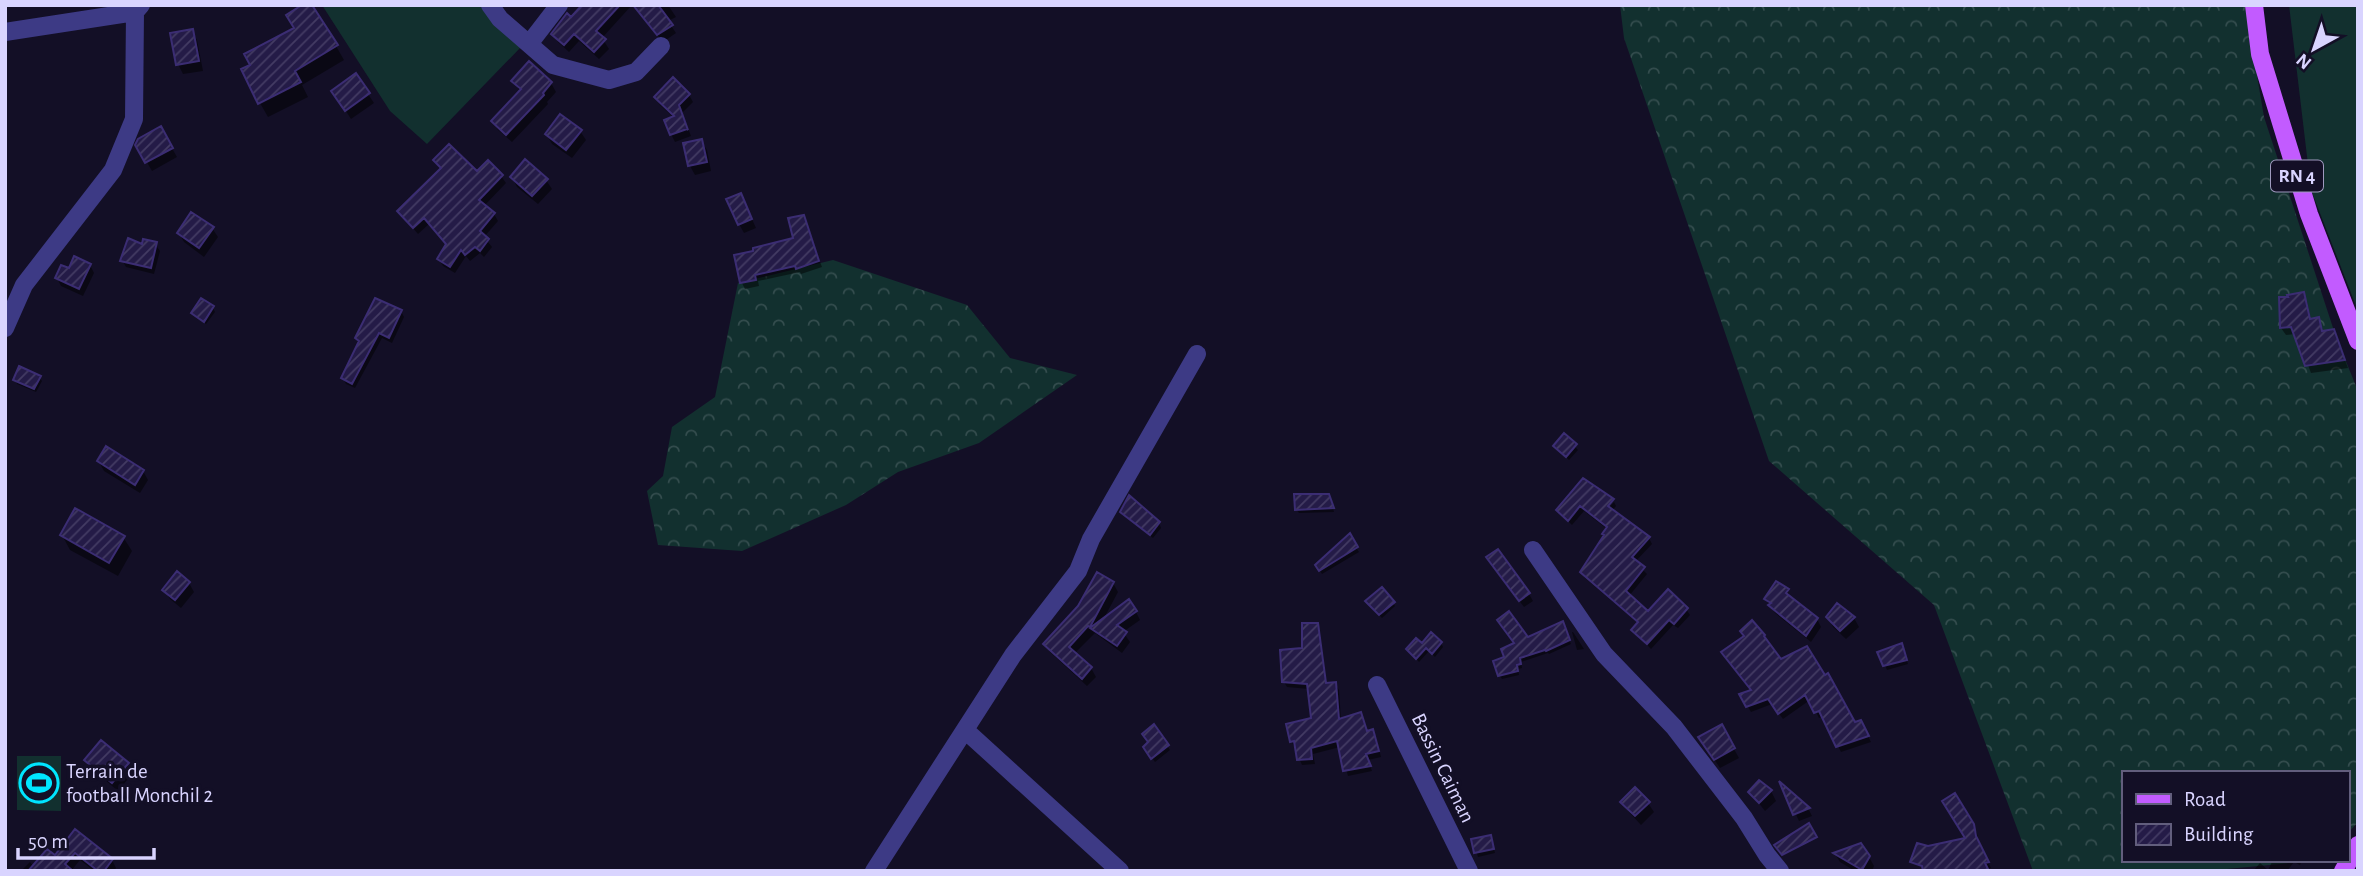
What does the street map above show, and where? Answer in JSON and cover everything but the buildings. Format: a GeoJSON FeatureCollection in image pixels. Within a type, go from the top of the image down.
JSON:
{"type":"FeatureCollection","features":[{"type":"Feature","properties":{"kind":"main road","name":"RN 4"},"geometry":{"type":"LineString","coordinates":[[2254,5],[2260,54],[2309,214],[2358,341]]}},
{"type":"Feature","properties":{"kind":"main road"},"geometry":{"type":"LineString","coordinates":[[2349,861],[2358,845]]}},
{"type":"Feature","properties":{"kind":"street"},"geometry":{"type":"LineString","coordinates":[[490,5],[500,19],[553,65],[609,80],[636,72],[661,46]]}},
{"type":"Feature","properties":{"kind":"street"},"geometry":{"type":"LineString","coordinates":[[529,44],[559,5]]}},
{"type":"Feature","properties":{"kind":"street"},"geometry":{"type":"LineString","coordinates":[[5,32],[138,9],[134,120],[113,170],[24,285],[5,328]]}},
{"type":"Feature","properties":{"kind":"street"},"geometry":{"type":"LineString","coordinates":[[874,871],[1013,655],[1078,571],[1091,539],[1197,354]]}},
{"type":"Feature","properties":{"kind":"street"},"geometry":{"type":"LineString","coordinates":[[1533,550],[1604,654],[1674,727],[1744,818],[1780,871]]}},
{"type":"Feature","properties":{"kind":"street","name":"Bassin Caiman"},"geometry":{"type":"LineString","coordinates":[[1377,685],[1468,871]]}},
{"type":"Feature","properties":{"kind":"street"},"geometry":{"type":"LineString","coordinates":[[965,730],[1120,871]]}},
{"type":"Feature","properties":{"kind":"green space"},"geometry":{"type":"Polygon","coordinates":[[[322,5],[483,5],[521,47],[427,144],[390,111],[322,5]]]}},
{"type":"Feature","properties":{"kind":"green space"},"geometry":{"type":"Polygon","coordinates":[[[1620,5],[2245,5],[2264,117],[2336,337],[2358,391],[2358,822],[2349,832],[2349,771],[2122,771],[2122,862],[2300,862],[2205,871],[2033,871],[1934,605],[1769,461],[1624,38],[1620,5]]]}},
{"type":"Feature","properties":{"kind":"green space"},"geometry":{"type":"Polygon","coordinates":[[[2289,5],[2358,5],[2358,311],[2311,190],[2289,5]]]}},
{"type":"Feature","properties":{"kind":"green space"},"geometry":{"type":"Polygon","coordinates":[[[833,260],[967,305],[1010,358],[1077,375],[979,443],[898,472],[846,505],[742,551],[658,545],[647,491],[663,476],[672,427],[715,397],[738,283],[833,260]]]}},
{"type":"Feature","properties":{"kind":"green space","name":"Terrain de football Monchil 2"},"geometry":{"type":"Polygon","coordinates":[[[17,756],[61,756],[61,811],[17,810],[17,756]]]}},
{"type":"Feature","properties":{"kind":"place","name":"Terrain de football Monchil 2"},"geometry":{"type":"Point","coordinates":[39,783]}}]}
